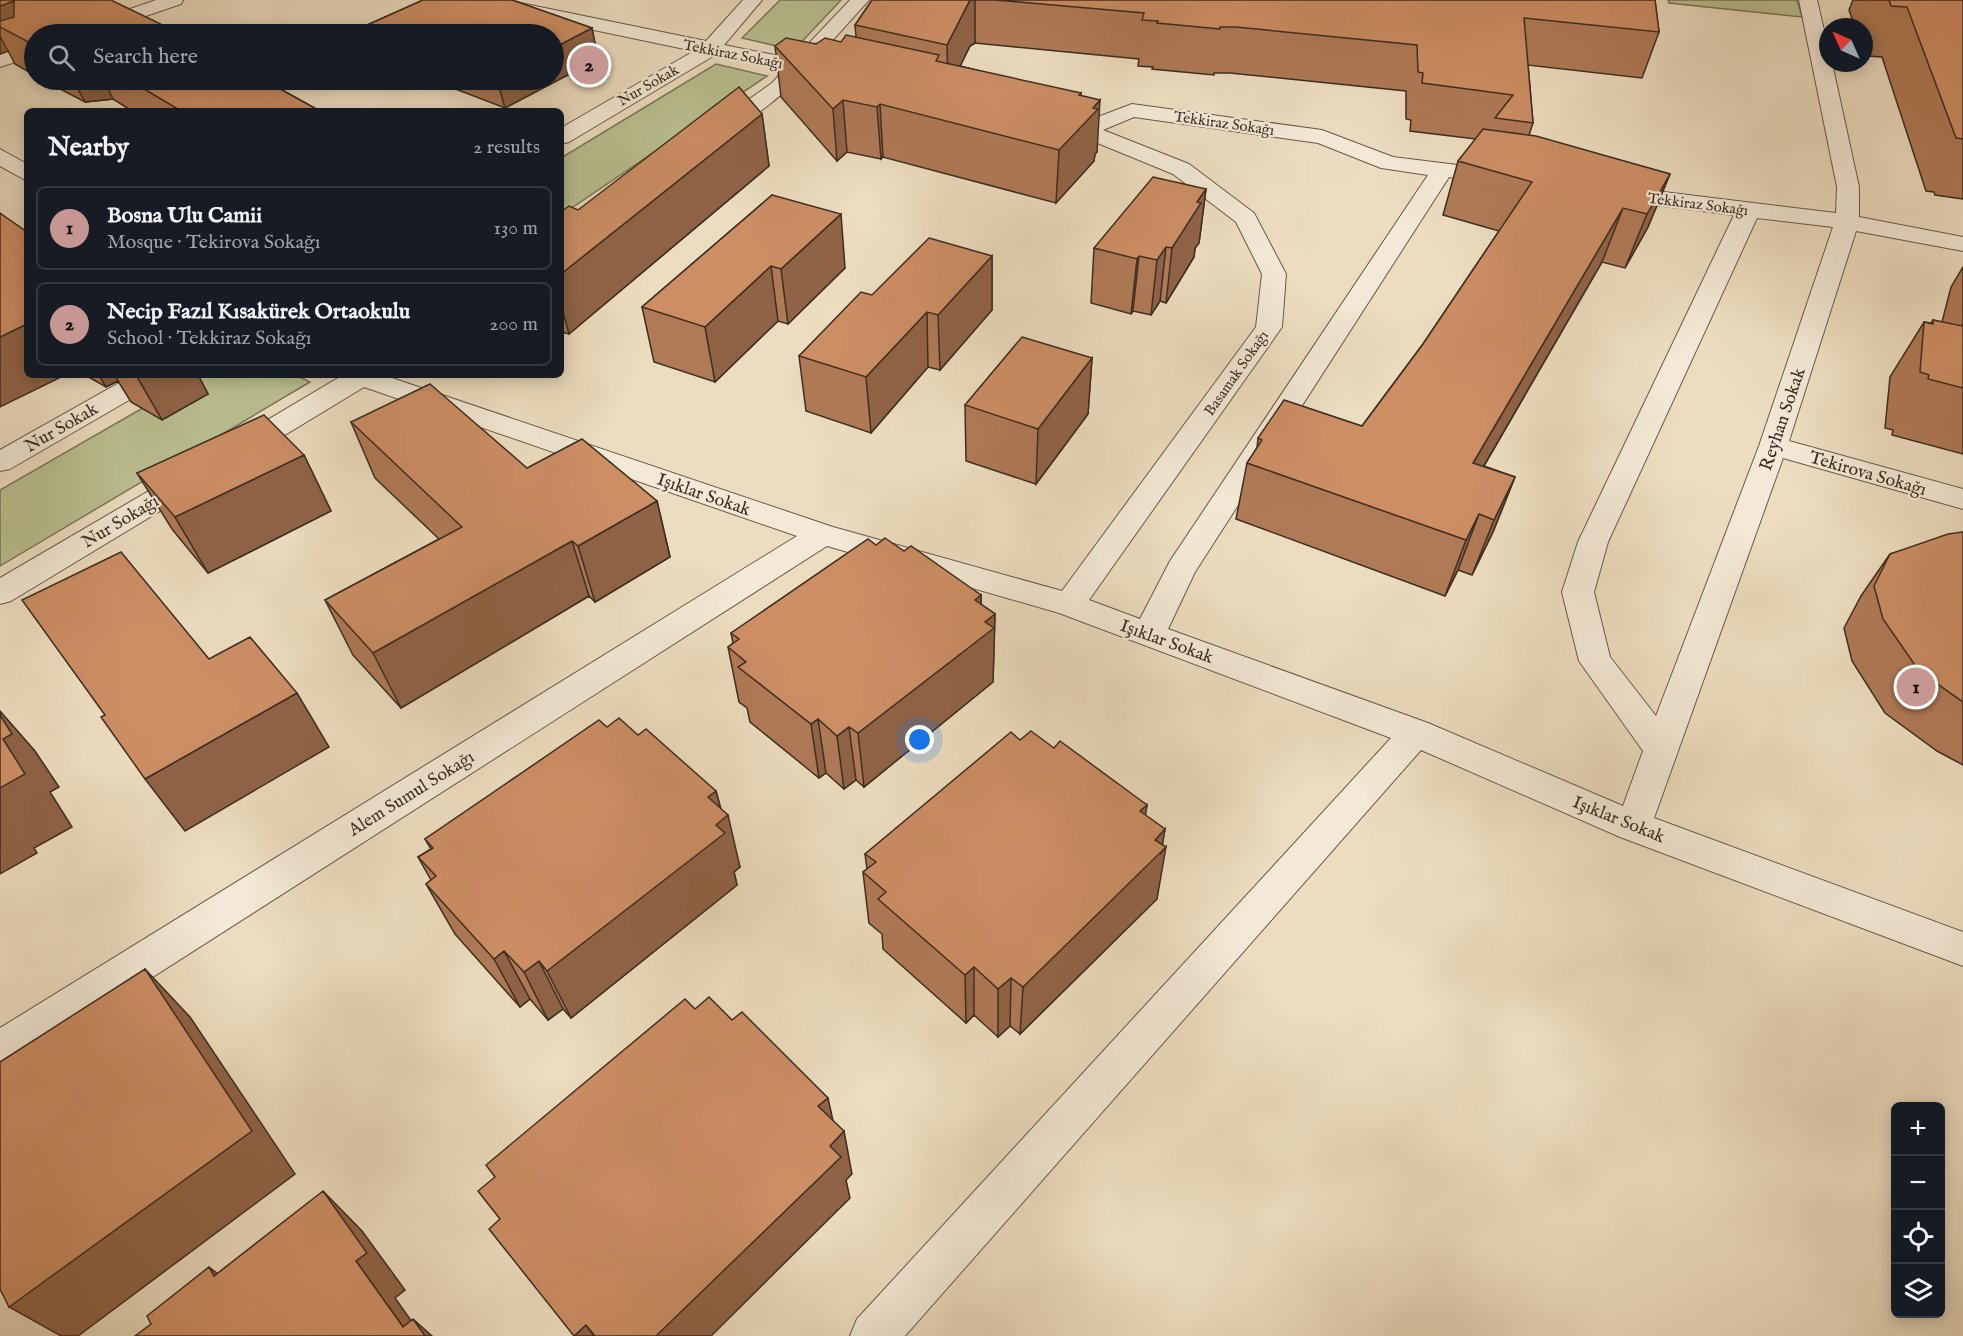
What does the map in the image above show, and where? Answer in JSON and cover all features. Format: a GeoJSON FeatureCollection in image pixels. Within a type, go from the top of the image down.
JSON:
{"type":"FeatureCollection","features":[{"type":"Feature","properties":{"kind":"street"},"geometry":{"type":"LineString","coordinates":[[104,24],[174,0]]}},
{"type":"Feature","properties":{"kind":"street","name":"Tekkiraz Sokağı"},"geometry":{"type":"LineString","coordinates":[[478,0],[709,50],[841,75]]}},
{"type":"Feature","properties":{"kind":"street","name":"Nur Sokak"},"geometry":{"type":"LineString","coordinates":[[564,135],[709,50],[753,0]]}},
{"type":"Feature","properties":{"kind":"street"},"geometry":{"type":"LineString","coordinates":[[697,144],[779,87],[860,0]]}},
{"type":"Feature","properties":{"kind":"street","name":"Reyhan Sokak"},"geometry":{"type":"LineString","coordinates":[[1633,826],[1773,447],[1847,222],[1848,187],[1808,0]]}},
{"type":"Feature","properties":{"kind":"street"},"geometry":{"type":"LineString","coordinates":[[0,61],[24,53]]}},
{"type":"Feature","properties":{"kind":"street","name":"Tekkiraz Sokağı"},"geometry":{"type":"LineString","coordinates":[[1084,130],[1132,110],[1322,137],[1389,163],[1524,181]]}},
{"type":"Feature","properties":{"kind":"street"},"geometry":{"type":"LineString","coordinates":[[1038,120],[1084,130]]}},
{"type":"Feature","properties":{"kind":"street","name":"Basamak Sokağı"},"geometry":{"type":"LineString","coordinates":[[1069,605],[1269,327],[1274,274],[1246,218],[1181,170],[1084,130]]}},
{"type":"Feature","properties":{"kind":"street"},"geometry":{"type":"LineString","coordinates":[[0,156],[24,172]]}},
{"type":"Feature","properties":{"kind":"street"},"geometry":{"type":"LineString","coordinates":[[1149,634],[1181,569],[1442,170]]}},
{"type":"Feature","properties":{"kind":"street","name":"Tekkiraz Sokağı"},"geometry":{"type":"LineString","coordinates":[[1595,190],[1847,222],[1963,244]]}},
{"type":"Feature","properties":{"kind":"street"},"geometry":{"type":"LineString","coordinates":[[1661,748],[1595,661],[1578,592],[1593,542],[1748,211]]}},
{"type":"Feature","properties":{"kind":"street","name":"Nur Sokak"},"geometry":{"type":"LineString","coordinates":[[0,462],[148,378]]}},
{"type":"Feature","properties":{"kind":"street","name":"Nur Sokağı"},"geometry":{"type":"LineString","coordinates":[[0,592],[357,378]]}},
{"type":"Feature","properties":{"kind":"street","name":"Işıklar Sokak"},"geometry":{"type":"LineString","coordinates":[[366,378],[823,534],[1069,605],[1416,733],[1633,826],[1963,949]]}},
{"type":"Feature","properties":{"kind":"street","name":"Tekirova Sokağı"},"geometry":{"type":"LineString","coordinates":[[1773,447],[1963,500]]}},
{"type":"Feature","properties":{"kind":"street","name":"Alem Sumul Sokağı"},"geometry":{"type":"LineString","coordinates":[[0,1051],[823,534]]}},
{"type":"Feature","properties":{"kind":"street"},"geometry":{"type":"LineString","coordinates":[[874,1336],[1416,733]]}},
{"type":"Feature","properties":{"kind":"green space"},"geometry":{"type":"Polygon","coordinates":[[[780,0],[841,0],[794,50],[742,38],[780,0]]]}},
{"type":"Feature","properties":{"kind":"green space"},"geometry":{"type":"Polygon","coordinates":[[[1668,0],[1797,0],[1802,17],[1669,3],[1668,0]]]}},
{"type":"Feature","properties":{"kind":"green space"},"geometry":{"type":"Polygon","coordinates":[[[716,64],[767,76],[564,213],[564,156],[716,64]]]}},
{"type":"Feature","properties":{"kind":"green space"},"geometry":{"type":"Polygon","coordinates":[[[195,378],[302,378],[310,382],[0,566],[0,490],[195,378]]]}},
{"type":"Feature","properties":{"kind":"building"},"geometry":{"type":"Polygon","coordinates":[[[0,0],[111,0],[160,24],[24,24],[24,40],[0,27],[0,21],[14,17],[14,1],[0,6],[0,0]]]}},
{"type":"Feature","properties":{"kind":"building"},"geometry":{"type":"Polygon","coordinates":[[[423,0],[512,0],[592,28],[564,43],[564,24],[369,24],[423,0]]]}},
{"type":"Feature","properties":{"kind":"building"},"geometry":{"type":"Polygon","coordinates":[[[872,0],[970,0],[947,45],[855,25],[872,0]]]}},
{"type":"Feature","properties":{"kind":"building"},"geometry":{"type":"Polygon","coordinates":[[[996,0],[1655,0],[1659,32],[1524,18],[1533,123],[1495,118],[1513,95],[1422,83],[1423,73],[1418,72],[1417,45],[1236,27],[1220,27],[1220,29],[1157,23],[1158,21],[1142,20],[1144,13],[996,0]]]}},
{"type":"Feature","properties":{"kind":"building"},"geometry":{"type":"Polygon","coordinates":[[[1889,0],[1963,0],[1963,139],[1956,138],[1907,7],[1891,6],[1889,0]]]}},
{"type":"Feature","properties":{"kind":"building"},"geometry":{"type":"Polygon","coordinates":[[[846,35],[939,55],[936,61],[1081,93],[1079,95],[1100,100],[1093,108],[1098,109],[1059,150],[880,104],[877,107],[843,100],[833,109],[775,46],[786,38],[816,44],[825,38],[841,42],[846,35]]]}},
{"type":"Feature","properties":{"kind":"building"},"geometry":{"type":"Polygon","coordinates":[[[739,87],[762,114],[564,272],[564,210],[569,206],[578,210],[739,87]]]}},
{"type":"Feature","properties":{"kind":"building"},"geometry":{"type":"Polygon","coordinates":[[[146,90],[282,90],[315,108],[176,108],[146,90]]]}},
{"type":"Feature","properties":{"kind":"building"},"geometry":{"type":"Polygon","coordinates":[[[1483,129],[1536,136],[1670,174],[1647,214],[1623,208],[1473,463],[1515,477],[1494,520],[1479,514],[1466,540],[1247,463],[1262,440],[1258,438],[1284,400],[1362,426],[1423,344],[1532,182],[1458,161],[1483,129]]]}},
{"type":"Feature","properties":{"kind":"building"},"geometry":{"type":"Polygon","coordinates":[[[1153,177],[1206,189],[1197,202],[1201,203],[1172,248],[1166,247],[1157,260],[1139,256],[1137,259],[1094,248],[1153,177]]]}},
{"type":"Feature","properties":{"kind":"building"},"geometry":{"type":"Polygon","coordinates":[[[772,195],[841,214],[781,269],[771,266],[705,327],[642,307],[772,195]]]}},
{"type":"Feature","properties":{"kind":"building"},"geometry":{"type":"Polygon","coordinates":[[[0,213],[24,230],[24,325],[0,337],[0,213]]]}},
{"type":"Feature","properties":{"kind":"building"},"geometry":{"type":"Polygon","coordinates":[[[929,238],[992,256],[938,315],[927,312],[866,377],[799,356],[861,292],[872,295],[929,238]]]}},
{"type":"Feature","properties":{"kind":"building"},"geometry":{"type":"Polygon","coordinates":[[[1933,320],[1962,326],[1963,323],[1963,388],[1928,379],[1929,375],[1920,372],[1924,322],[1933,324],[1933,320]]]}},
{"type":"Feature","properties":{"kind":"building"},"geometry":{"type":"Polygon","coordinates":[[[1022,337],[1092,358],[1038,429],[965,405],[1022,337]]]}},
{"type":"Feature","properties":{"kind":"building"},"geometry":{"type":"Polygon","coordinates":[[[430,384],[527,468],[582,439],[657,501],[578,546],[572,541],[373,653],[325,600],[462,527],[351,422],[430,384]]]}},
{"type":"Feature","properties":{"kind":"building"},"geometry":{"type":"Polygon","coordinates":[[[264,415],[304,455],[175,517],[137,473],[264,415]]]}},
{"type":"Feature","properties":{"kind":"building"},"geometry":{"type":"Polygon","coordinates":[[[1963,532],[1963,702],[1919,671],[1883,619],[1874,586],[1890,554],[1948,534],[1963,532]]]}},
{"type":"Feature","properties":{"kind":"building"},"geometry":{"type":"Polygon","coordinates":[[[885,538],[904,551],[911,546],[981,595],[975,600],[995,614],[985,622],[994,628],[858,733],[849,727],[837,736],[818,719],[811,724],[738,667],[746,662],[728,647],[739,639],[731,633],[868,539],[876,545],[885,538]]]}},
{"type":"Feature","properties":{"kind":"building"},"geometry":{"type":"Polygon","coordinates":[[[121,552],[209,659],[250,637],[297,693],[145,779],[101,717],[105,715],[22,600],[121,552]]]}},
{"type":"Feature","properties":{"kind":"building"},"geometry":{"type":"Polygon","coordinates":[[[0,715],[12,734],[3,739],[25,774],[0,788],[0,715]]]}},
{"type":"Feature","properties":{"kind":"building"},"geometry":{"type":"Polygon","coordinates":[[[619,718],[638,735],[646,729],[716,791],[708,797],[728,815],[716,825],[725,833],[547,971],[539,961],[524,972],[504,951],[494,959],[426,884],[436,876],[418,857],[433,848],[425,839],[599,720],[607,727],[619,718]]]}},
{"type":"Feature","properties":{"kind":"building"},"geometry":{"type":"Polygon","coordinates":[[[1031,731],[1054,748],[1060,741],[1147,805],[1140,811],[1165,829],[1155,840],[1166,847],[1023,987],[1011,978],[998,989],[974,967],[965,975],[878,899],[886,892],[863,872],[876,862],[865,854],[1011,732],[1020,740],[1031,731]]]}},
{"type":"Feature","properties":{"kind":"building"},"geometry":{"type":"Polygon","coordinates":[[[145,969],[252,1131],[9,1307],[0,1289],[0,1062],[145,969]]]}},
{"type":"Feature","properties":{"kind":"building"},"geometry":{"type":"Polygon","coordinates":[[[709,997],[732,1020],[742,1012],[828,1098],[818,1106],[844,1131],[830,1146],[841,1157],[656,1336],[595,1336],[586,1325],[574,1336],[489,1229],[500,1219],[478,1191],[495,1177],[486,1165],[685,999],[695,1009],[709,997]]]}},
{"type":"Feature","properties":{"kind":"building"},"geometry":{"type":"Polygon","coordinates":[[[323,1191],[367,1253],[356,1261],[403,1327],[413,1319],[425,1336],[135,1336],[151,1324],[147,1316],[209,1267],[214,1276],[323,1191]]]}},
{"type":"Feature","properties":{"kind":"place","name":"Necip Fazıl Kısakürek Ortaokulu"},"geometry":{"type":"Point","coordinates":[589,65]}},
{"type":"Feature","properties":{"kind":"place","name":"Bosna Ulu Camii"},"geometry":{"type":"Point","coordinates":[1916,687]}}]}
